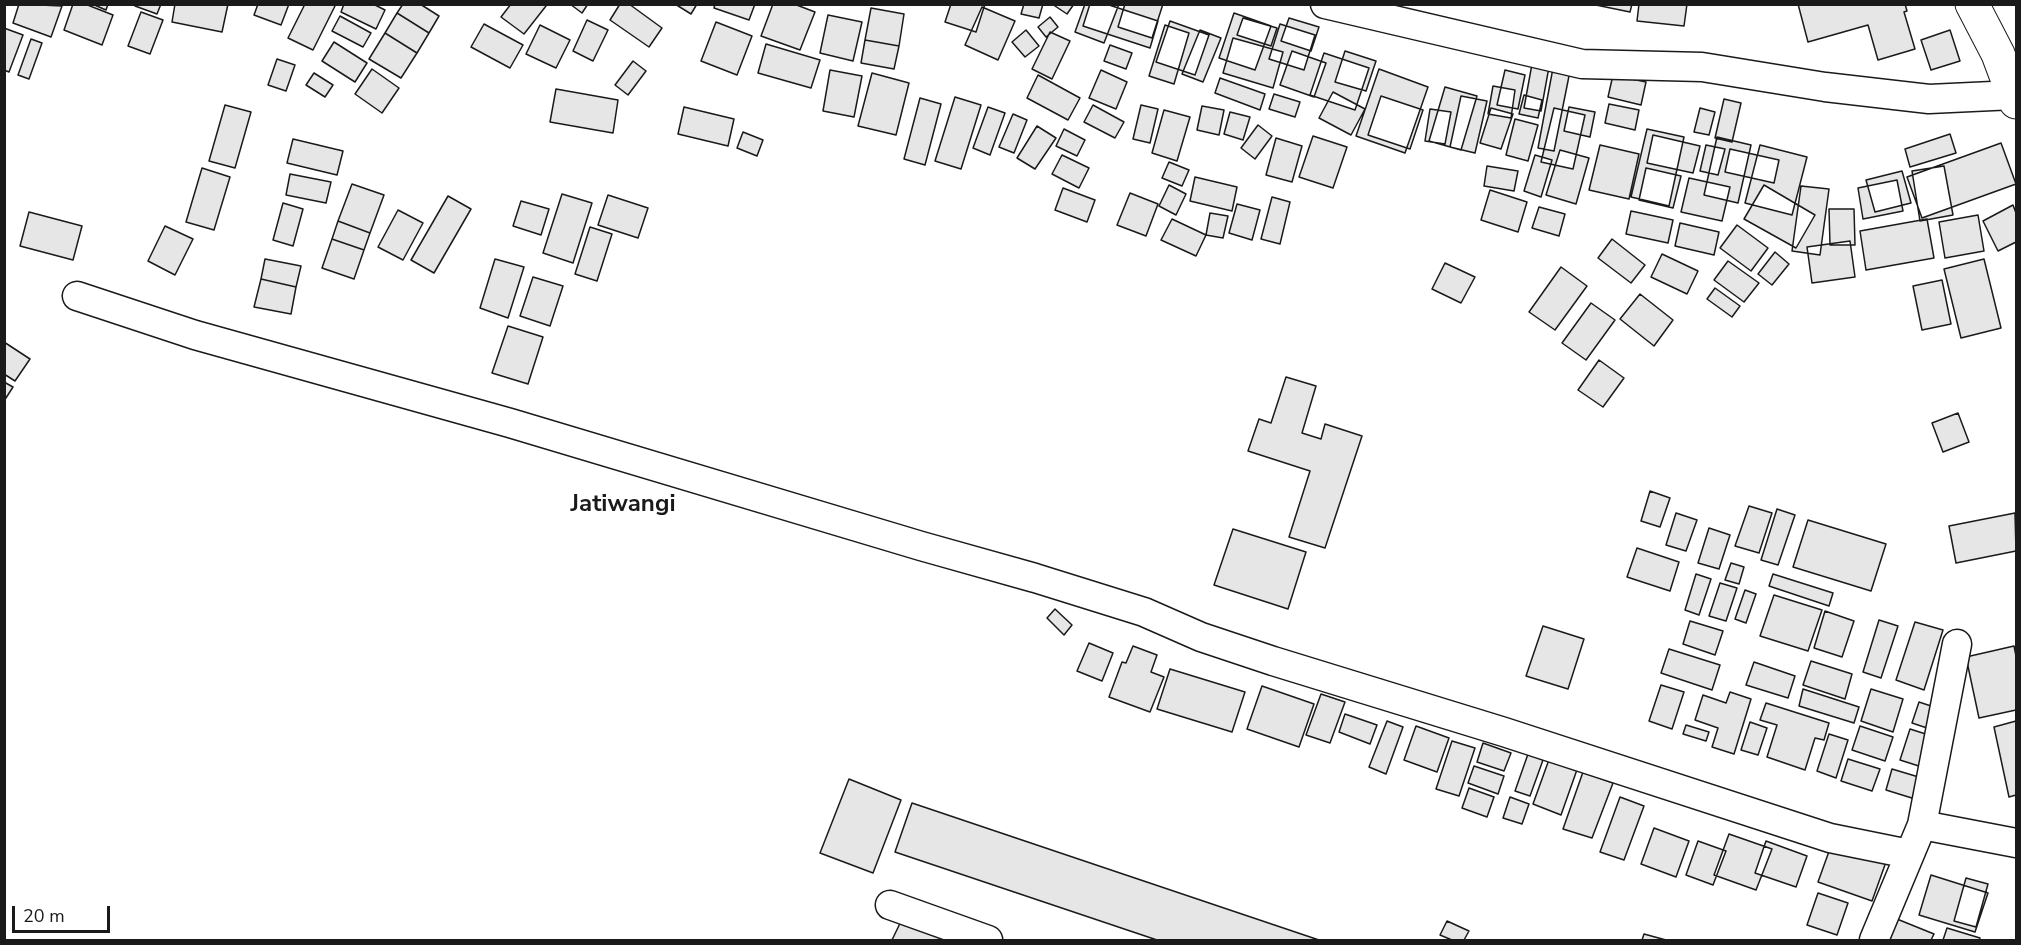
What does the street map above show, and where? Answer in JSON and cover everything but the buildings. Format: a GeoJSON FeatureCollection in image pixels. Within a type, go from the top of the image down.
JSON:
{"type":"FeatureCollection","features":[{"type":"Feature","properties":{"kind":"highway"},"geometry":{"type":"LineString","coordinates":[[1972,4],[1998,54],[2015,99]]}},
{"type":"Feature","properties":{"kind":"street"},"geometry":{"type":"LineString","coordinates":[[1325,4],[1582,64],[1702,67],[1825,87],[1929,99],[2015,99]]}},
{"type":"Feature","properties":{"kind":"street"},"geometry":{"type":"LineString","coordinates":[[77,296],[195,335],[510,423],[1035,578],[1144,612],[1201,638],[1504,732],[1830,838],[1909,854]]}},
{"type":"Feature","properties":{"kind":"street"},"geometry":{"type":"LineString","coordinates":[[1874,940],[1922,825],[1957,644]]}},
{"type":"Feature","properties":{"kind":"street"},"geometry":{"type":"LineString","coordinates":[[1922,825],[2016,843]]}},
{"type":"Feature","properties":{"kind":"street"},"geometry":{"type":"LineString","coordinates":[[890,905],[988,940]]}},
{"type":"Feature","properties":{"kind":"district","name":"Jatiwangi"},"geometry":{"type":"Point","coordinates":[623,505]}}]}
